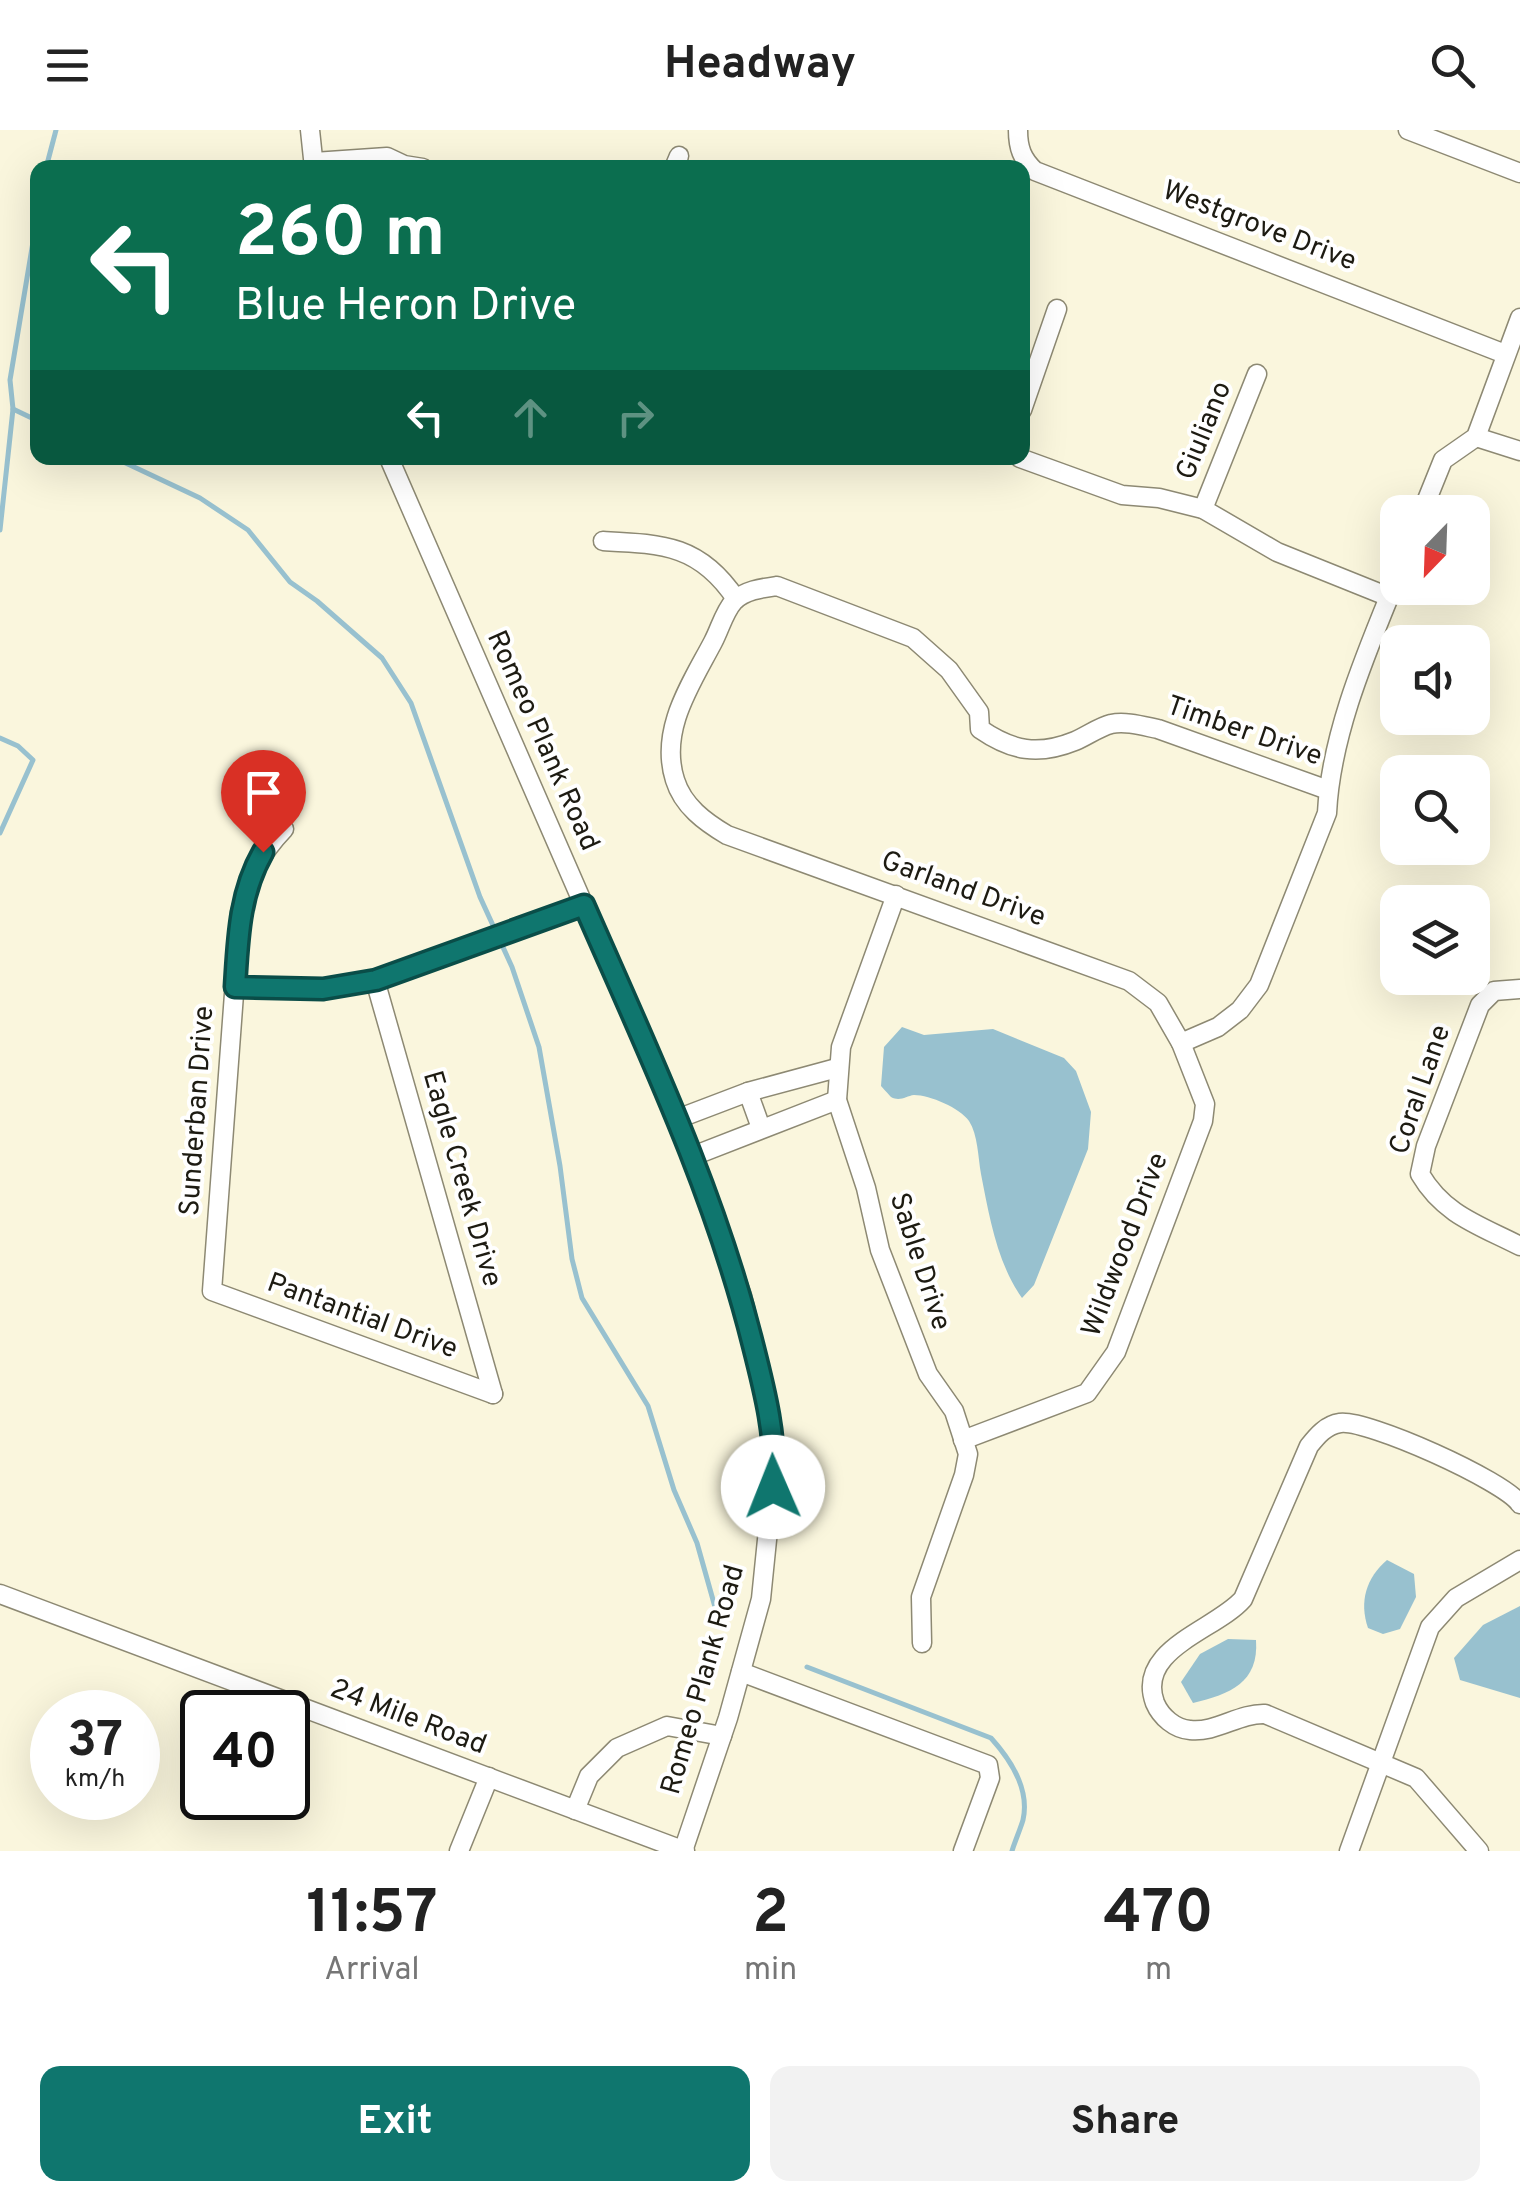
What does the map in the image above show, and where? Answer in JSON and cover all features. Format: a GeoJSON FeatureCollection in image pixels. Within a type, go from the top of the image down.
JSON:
{"type":"FeatureCollection","features":[{"type":"Feature","properties":{"kind":"street"},"geometry":{"type":"LineString","coordinates":[[310,130],[313,160]]}},
{"type":"Feature","properties":{"kind":"street","name":"Westgrove Drive"},"geometry":{"type":"LineString","coordinates":[[1018,130],[1018,144],[1025,160]]}},
{"type":"Feature","properties":{"kind":"street"},"geometry":{"type":"LineString","coordinates":[[1408,130],[1520,173]]}},
{"type":"Feature","properties":{"kind":"street"},"geometry":{"type":"LineString","coordinates":[[360,160],[393,160]]}},
{"type":"Feature","properties":{"kind":"street","name":"Westgrove Drive"},"geometry":{"type":"LineString","coordinates":[[1030,166],[1505,354]]}},
{"type":"Feature","properties":{"kind":"street"},"geometry":{"type":"LineString","coordinates":[[1030,387],[1057,308]]}},
{"type":"Feature","properties":{"kind":"street"},"geometry":{"type":"LineString","coordinates":[[1429,495],[1443,460],[1476,437],[1520,318]]}},
{"type":"Feature","properties":{"kind":"street","name":"Giuliano"},"geometry":{"type":"LineString","coordinates":[[1203,509],[1257,374]]}},
{"type":"Feature","properties":{"kind":"street"},"geometry":{"type":"LineString","coordinates":[[1476,437],[1520,451]]}},
{"type":"Feature","properties":{"kind":"street"},"geometry":{"type":"LineString","coordinates":[[1030,462],[1122,495],[1160,498],[1203,509],[1277,552],[1380,593]]}},
{"type":"Feature","properties":{"kind":"street","name":"Romeo Plank Road"},"geometry":{"type":"LineString","coordinates":[[392,465],[693,1156],[742,1296],[767,1399],[775,1460],[761,1599],[684,1851]]}},
{"type":"Feature","properties":{"kind":"street"},"geometry":{"type":"LineString","coordinates":[[603,540],[659,543],[701,559],[720,576],[736,599]]}},
{"type":"Feature","properties":{"kind":"street","name":"Timber Drive"},"geometry":{"type":"LineString","coordinates":[[736,599],[755,589],[778,586],[913,638],[949,670],[979,712],[980,729],[999,742],[1023,750],[1045,751],[1110,724],[1134,724],[1328,790]]}},
{"type":"Feature","properties":{"kind":"street","name":"Garland Drive"},"geometry":{"type":"LineString","coordinates":[[736,599],[684,692],[675,720],[674,779],[701,820],[727,835],[1129,981],[1158,1003],[1180,1043]]}},
{"type":"Feature","properties":{"kind":"street"},"geometry":{"type":"LineString","coordinates":[[1180,1043],[1218,1027],[1240,1010],[1259,986],[1328,813],[1328,790],[1351,699],[1386,605]]}},
{"type":"Feature","properties":{"kind":"street","name":"Sunderban Drive"},"geometry":{"type":"LineString","coordinates":[[212,1291],[240,913],[249,875],[284,829]]}},
{"type":"Feature","properties":{"kind":"street","name":"Sable Drive"},"geometry":{"type":"LineString","coordinates":[[896,895],[841,1047],[837,1100],[866,1188],[880,1250],[928,1374],[954,1410],[968,1454],[921,1597],[922,1642]]}},
{"type":"Feature","properties":{"kind":"street"},"geometry":{"type":"LineString","coordinates":[[235,987],[323,989],[376,980],[584,905]]}},
{"type":"Feature","properties":{"kind":"street","name":"Eagle Creek Drive"},"geometry":{"type":"LineString","coordinates":[[376,980],[494,1394]]}},
{"type":"Feature","properties":{"kind":"street","name":"Coral Lane"},"geometry":{"type":"LineString","coordinates":[[1520,989],[1494,991],[1480,1005],[1426,1146],[1420,1174],[1448,1209],[1520,1246]]}},
{"type":"Feature","properties":{"kind":"street","name":"Wildwood Drive"},"geometry":{"type":"LineString","coordinates":[[963,1440],[1087,1392],[1116,1352],[1203,1120],[1205,1104],[1180,1043]]}},
{"type":"Feature","properties":{"kind":"street"},"geometry":{"type":"LineString","coordinates":[[677,1119],[748,1092],[837,1068]]}},
{"type":"Feature","properties":{"kind":"street"},"geometry":{"type":"LineString","coordinates":[[748,1092],[762,1128]]}},
{"type":"Feature","properties":{"kind":"street"},"geometry":{"type":"LineString","coordinates":[[693,1156],[837,1100]]}},
{"type":"Feature","properties":{"kind":"street","name":"Pantantial Drive"},"geometry":{"type":"LineString","coordinates":[[212,1291],[494,1394]]}},
{"type":"Feature","properties":{"kind":"street"},"geometry":{"type":"LineString","coordinates":[[1479,1851],[1416,1778],[1265,1714],[1247,1713],[1205,1730],[1187,1730],[1160,1713],[1152,1689],[1162,1660],[1176,1646],[1232,1612],[1243,1600],[1309,1446],[1321,1431],[1342,1423],[1370,1429],[1488,1478],[1514,1495],[1520,1504]]}},
{"type":"Feature","properties":{"kind":"street"},"geometry":{"type":"LineString","coordinates":[[1349,1851],[1430,1626],[1456,1598],[1520,1560]]}},
{"type":"Feature","properties":{"kind":"street","name":"24 Mile Road"},"geometry":{"type":"LineString","coordinates":[[0,1594],[684,1851]]}},
{"type":"Feature","properties":{"kind":"street"},"geometry":{"type":"LineString","coordinates":[[740,1672],[988,1765],[990,1778],[964,1851]]}},
{"type":"Feature","properties":{"kind":"street"},"geometry":{"type":"LineString","coordinates":[[575,1810],[589,1776],[617,1748],[667,1726],[722,1736]]}},
{"type":"Feature","properties":{"kind":"street"},"geometry":{"type":"LineString","coordinates":[[459,1851],[489,1777]]}},
{"type":"Feature","properties":{"kind":"water"},"geometry":{"type":"Polygon","coordinates":[[[902,1027],[924,1035],[993,1029],[1064,1058],[1076,1071],[1091,1112],[1088,1149],[1034,1285],[1022,1298],[1006,1270],[995,1238],[969,1121],[959,1111],[936,1100],[914,1095],[894,1098],[881,1086],[884,1047],[902,1027]]]}},
{"type":"Feature","properties":{"kind":"water"},"geometry":{"type":"Polygon","coordinates":[[[1387,1560],[1414,1574],[1416,1597],[1400,1629],[1383,1634],[1368,1628],[1365,1600],[1374,1575],[1387,1560]]]}},
{"type":"Feature","properties":{"kind":"water"},"geometry":{"type":"Polygon","coordinates":[[[1520,1606],[1520,1698],[1460,1680],[1454,1658],[1483,1625],[1520,1606]]]}},
{"type":"Feature","properties":{"kind":"water"},"geometry":{"type":"Polygon","coordinates":[[[1228,1639],[1256,1640],[1253,1667],[1230,1690],[1193,1703],[1181,1682],[1200,1654],[1228,1639]]]}},
{"type":"Feature","properties":{"kind":"waterway"},"geometry":{"type":"LineString","coordinates":[[48,160],[56,130]]}},
{"type":"Feature","properties":{"kind":"waterway"},"geometry":{"type":"LineString","coordinates":[[0,530],[13,409],[10,380],[30,260]]}},
{"type":"Feature","properties":{"kind":"waterway"},"geometry":{"type":"LineString","coordinates":[[13,409],[30,417]]}},
{"type":"Feature","properties":{"kind":"waterway"},"geometry":{"type":"LineString","coordinates":[[130,465],[200,498],[248,530],[290,582],[382,658],[411,703],[539,1047],[572,1259],[582,1298],[648,1406],[674,1490],[697,1543],[715,1607],[726,1627]]}},
{"type":"Feature","properties":{"kind":"waterway"},"geometry":{"type":"LineString","coordinates":[[0,738],[18,746],[33,760],[0,833]]}},
{"type":"Feature","properties":{"kind":"waterway"},"geometry":{"type":"LineString","coordinates":[[807,1667],[991,1738],[1011,1765],[1024,1797],[1023,1820],[1012,1851]]}},
{"type":"Feature","properties":{"kind":"route"},"geometry":{"type":"LineString","coordinates":[[263,852],[249,875],[240,913],[235,987],[323,989],[376,980],[584,905],[693,1156],[742,1296],[767,1399],[775,1460],[773,1487]]}}]}
